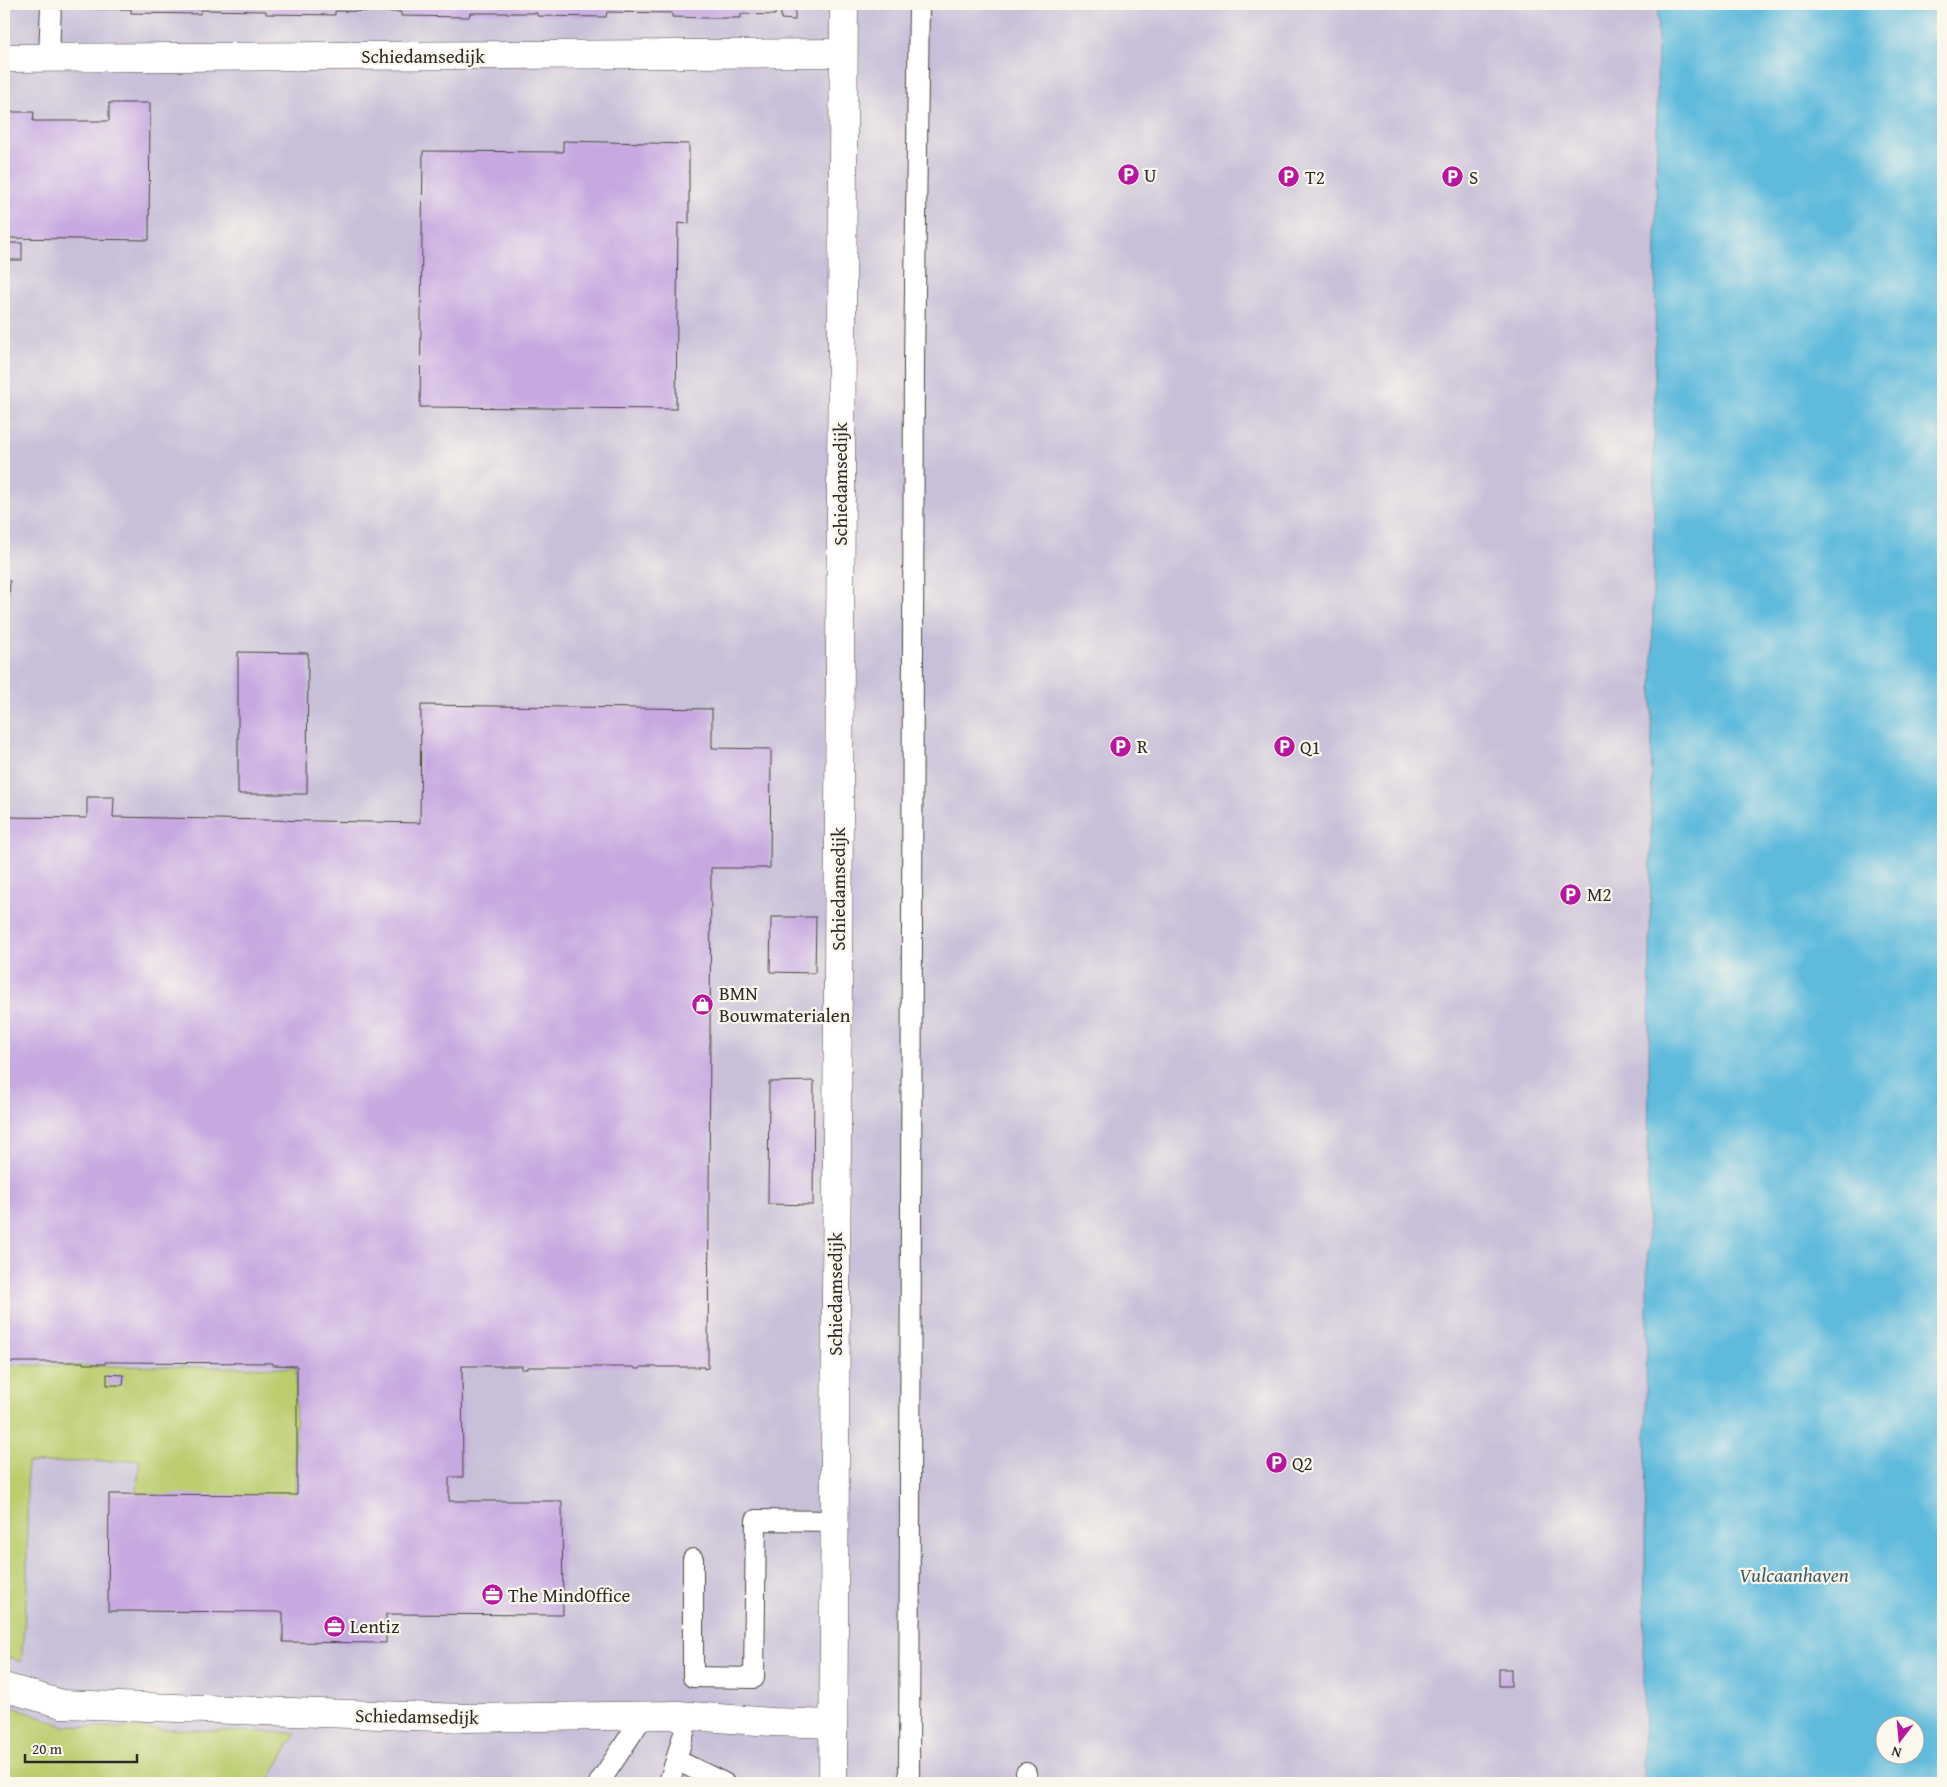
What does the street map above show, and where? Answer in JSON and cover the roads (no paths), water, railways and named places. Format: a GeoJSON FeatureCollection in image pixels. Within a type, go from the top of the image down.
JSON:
{"type":"FeatureCollection","features":[{"type":"Feature","properties":{"kind":"street","name":"Schiedamsedijk"},"geometry":{"type":"LineString","coordinates":[[834,1783],[844,4]]}},
{"type":"Feature","properties":{"kind":"street","name":"Schiedamsedijk"},"geometry":{"type":"LineString","coordinates":[[4,58],[843,54]]}},
{"type":"Feature","properties":{"kind":"street","name":"Schiedamsedijk"},"geometry":{"type":"LineString","coordinates":[[4,1687],[62,1704],[466,1718],[689,1715],[772,1722],[833,1724]]}},
{"type":"Feature","properties":{"kind":"lane"},"geometry":{"type":"LineString","coordinates":[[49,58],[51,4]]}},
{"type":"Feature","properties":{"kind":"lane"},"geometry":{"type":"LineString","coordinates":[[910,1783],[914,372],[919,4]]}},
{"type":"Feature","properties":{"kind":"lane"},"geometry":{"type":"LineString","coordinates":[[693,1560],[693,1677],[754,1678],[756,1520],[834,1521]]}},
{"type":"Feature","properties":{"kind":"lane"},"geometry":{"type":"LineString","coordinates":[[600,1783],[644,1715]]}},
{"type":"Feature","properties":{"kind":"lane"},"geometry":{"type":"LineString","coordinates":[[669,1783],[689,1715]]}},
{"type":"Feature","properties":{"kind":"lane"},"geometry":{"type":"LineString","coordinates":[[676,1760],[724,1783]]}},
{"type":"Feature","properties":{"kind":"water","name":"Vulcaanhaven"},"geometry":{"type":"Polygon","coordinates":[[[1658,4],[1943,4],[1943,1783],[1643,1783],[1658,4]]]}},
{"type":"Feature","properties":{"kind":"place","name":"U"},"geometry":{"type":"Point","coordinates":[1128,175]}},
{"type":"Feature","properties":{"kind":"place","name":"T2"},"geometry":{"type":"Point","coordinates":[1289,177]}},
{"type":"Feature","properties":{"kind":"place","name":"S"},"geometry":{"type":"Point","coordinates":[1453,177]}},
{"type":"Feature","properties":{"kind":"place","name":"R"},"geometry":{"type":"Point","coordinates":[1121,746]}},
{"type":"Feature","properties":{"kind":"place","name":"Q1"},"geometry":{"type":"Point","coordinates":[1284,747]}},
{"type":"Feature","properties":{"kind":"place","name":"M2"},"geometry":{"type":"Point","coordinates":[1571,894]}},
{"type":"Feature","properties":{"kind":"place","name":"BMN Bouwmaterialen"},"geometry":{"type":"Point","coordinates":[703,1004]}},
{"type":"Feature","properties":{"kind":"place","name":"Q2"},"geometry":{"type":"Point","coordinates":[1276,1463]}},
{"type":"Feature","properties":{"kind":"place","name":"The MindOffice"},"geometry":{"type":"Point","coordinates":[492,1595]}},
{"type":"Feature","properties":{"kind":"place","name":"Lentiz"},"geometry":{"type":"Point","coordinates":[334,1626]}}]}
